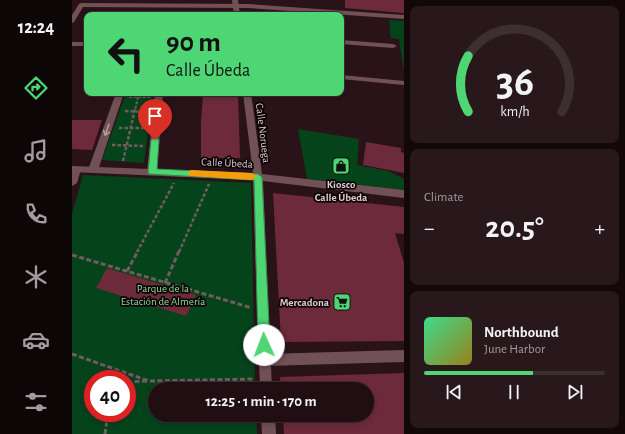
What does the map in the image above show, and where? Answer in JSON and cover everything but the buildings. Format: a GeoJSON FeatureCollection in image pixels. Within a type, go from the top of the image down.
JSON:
{"type":"FeatureCollection","features":[{"type":"Feature","properties":{"kind":"street"},"geometry":{"type":"LineString","coordinates":[[72,21],[81,5],[94,2],[236,3],[404,17]]}},
{"type":"Feature","properties":{"kind":"street"},"geometry":{"type":"LineString","coordinates":[[344,42],[393,46]]}},
{"type":"Feature","properties":{"kind":"street"},"geometry":{"type":"LineString","coordinates":[[72,44],[84,44]]}},
{"type":"Feature","properties":{"kind":"street"},"geometry":{"type":"LineString","coordinates":[[344,77],[404,83]]}},
{"type":"Feature","properties":{"kind":"street"},"geometry":{"type":"LineString","coordinates":[[93,170],[122,96]]}},
{"type":"Feature","properties":{"kind":"street"},"geometry":{"type":"LineString","coordinates":[[152,172],[156,96]]}},
{"type":"Feature","properties":{"kind":"street","name":"Calle Noruega"},"geometry":{"type":"LineString","coordinates":[[247,96],[258,177],[266,382]]}},
{"type":"Feature","properties":{"kind":"street"},"geometry":{"type":"LineString","coordinates":[[72,183],[74,169]]}},
{"type":"Feature","properties":{"kind":"street","name":"Calle Úbeda"},"geometry":{"type":"LineString","coordinates":[[74,169],[258,177],[404,194]]}},
{"type":"Feature","properties":{"kind":"street"},"geometry":{"type":"LineString","coordinates":[[264,360],[404,356]]}},
{"type":"Feature","properties":{"kind":"street"},"geometry":{"type":"LineString","coordinates":[[268,422],[269,434]]}},
{"type":"Feature","properties":{"kind":"path"},"geometry":{"type":"LineString","coordinates":[[130,96],[147,96]]}},
{"type":"Feature","properties":{"kind":"path"},"geometry":{"type":"LineString","coordinates":[[123,162],[138,97]]}},
{"type":"Feature","properties":{"kind":"path"},"geometry":{"type":"LineString","coordinates":[[120,111],[150,112]]}},
{"type":"Feature","properties":{"kind":"path"},"geometry":{"type":"LineString","coordinates":[[114,128],[148,128]]}},
{"type":"Feature","properties":{"kind":"path"},"geometry":{"type":"LineString","coordinates":[[108,145],[146,146]]}},
{"type":"Feature","properties":{"kind":"path"},"geometry":{"type":"LineString","coordinates":[[126,271],[176,179]]}},
{"type":"Feature","properties":{"kind":"path"},"geometry":{"type":"LineString","coordinates":[[165,282],[211,181]]}},
{"type":"Feature","properties":{"kind":"path"},"geometry":{"type":"LineString","coordinates":[[72,255],[254,309]]}},
{"type":"Feature","properties":{"kind":"path"},"geometry":{"type":"LineString","coordinates":[[72,354],[149,381]]}},
{"type":"Feature","properties":{"kind":"path"},"geometry":{"type":"LineString","coordinates":[[136,382],[188,382]]}},
{"type":"Feature","properties":{"kind":"path"},"geometry":{"type":"LineString","coordinates":[[105,434],[107,422]]}},
{"type":"Feature","properties":{"kind":"green space"},"geometry":{"type":"Polygon","coordinates":[[[389,20],[404,21],[404,72],[399,39],[391,38],[389,20]]]}},
{"type":"Feature","properties":{"kind":"green space"},"geometry":{"type":"Polygon","coordinates":[[[125,96],[153,96],[144,163],[102,160],[125,96]]]}},
{"type":"Feature","properties":{"kind":"green space"},"geometry":{"type":"Polygon","coordinates":[[[298,129],[359,139],[357,165],[388,171],[404,179],[404,190],[307,179],[298,129]]]}},
{"type":"Feature","properties":{"kind":"green space","name":"Parque de la Estación de Almería"},"geometry":{"type":"Polygon","coordinates":[[[83,175],[251,183],[255,382],[148,382],[148,422],[256,422],[257,434],[72,434],[72,214],[83,175]]]}},
{"type":"Feature","properties":{"kind":"slow traffic"},"geometry":{"type":"LineString","coordinates":[[191,173],[252,176]]}},
{"type":"Feature","properties":{"kind":"place","name":"Kiosco Calle Úbeda"},"geometry":{"type":"Point","coordinates":[341,166]}},
{"type":"Feature","properties":{"kind":"place","name":"Mercadona"},"geometry":{"type":"Point","coordinates":[342,302]}},
{"type":"Feature","properties":{"kind":"route"},"geometry":{"type":"LineString","coordinates":[[155,140],[152,172],[258,177],[264,345]]}}]}
